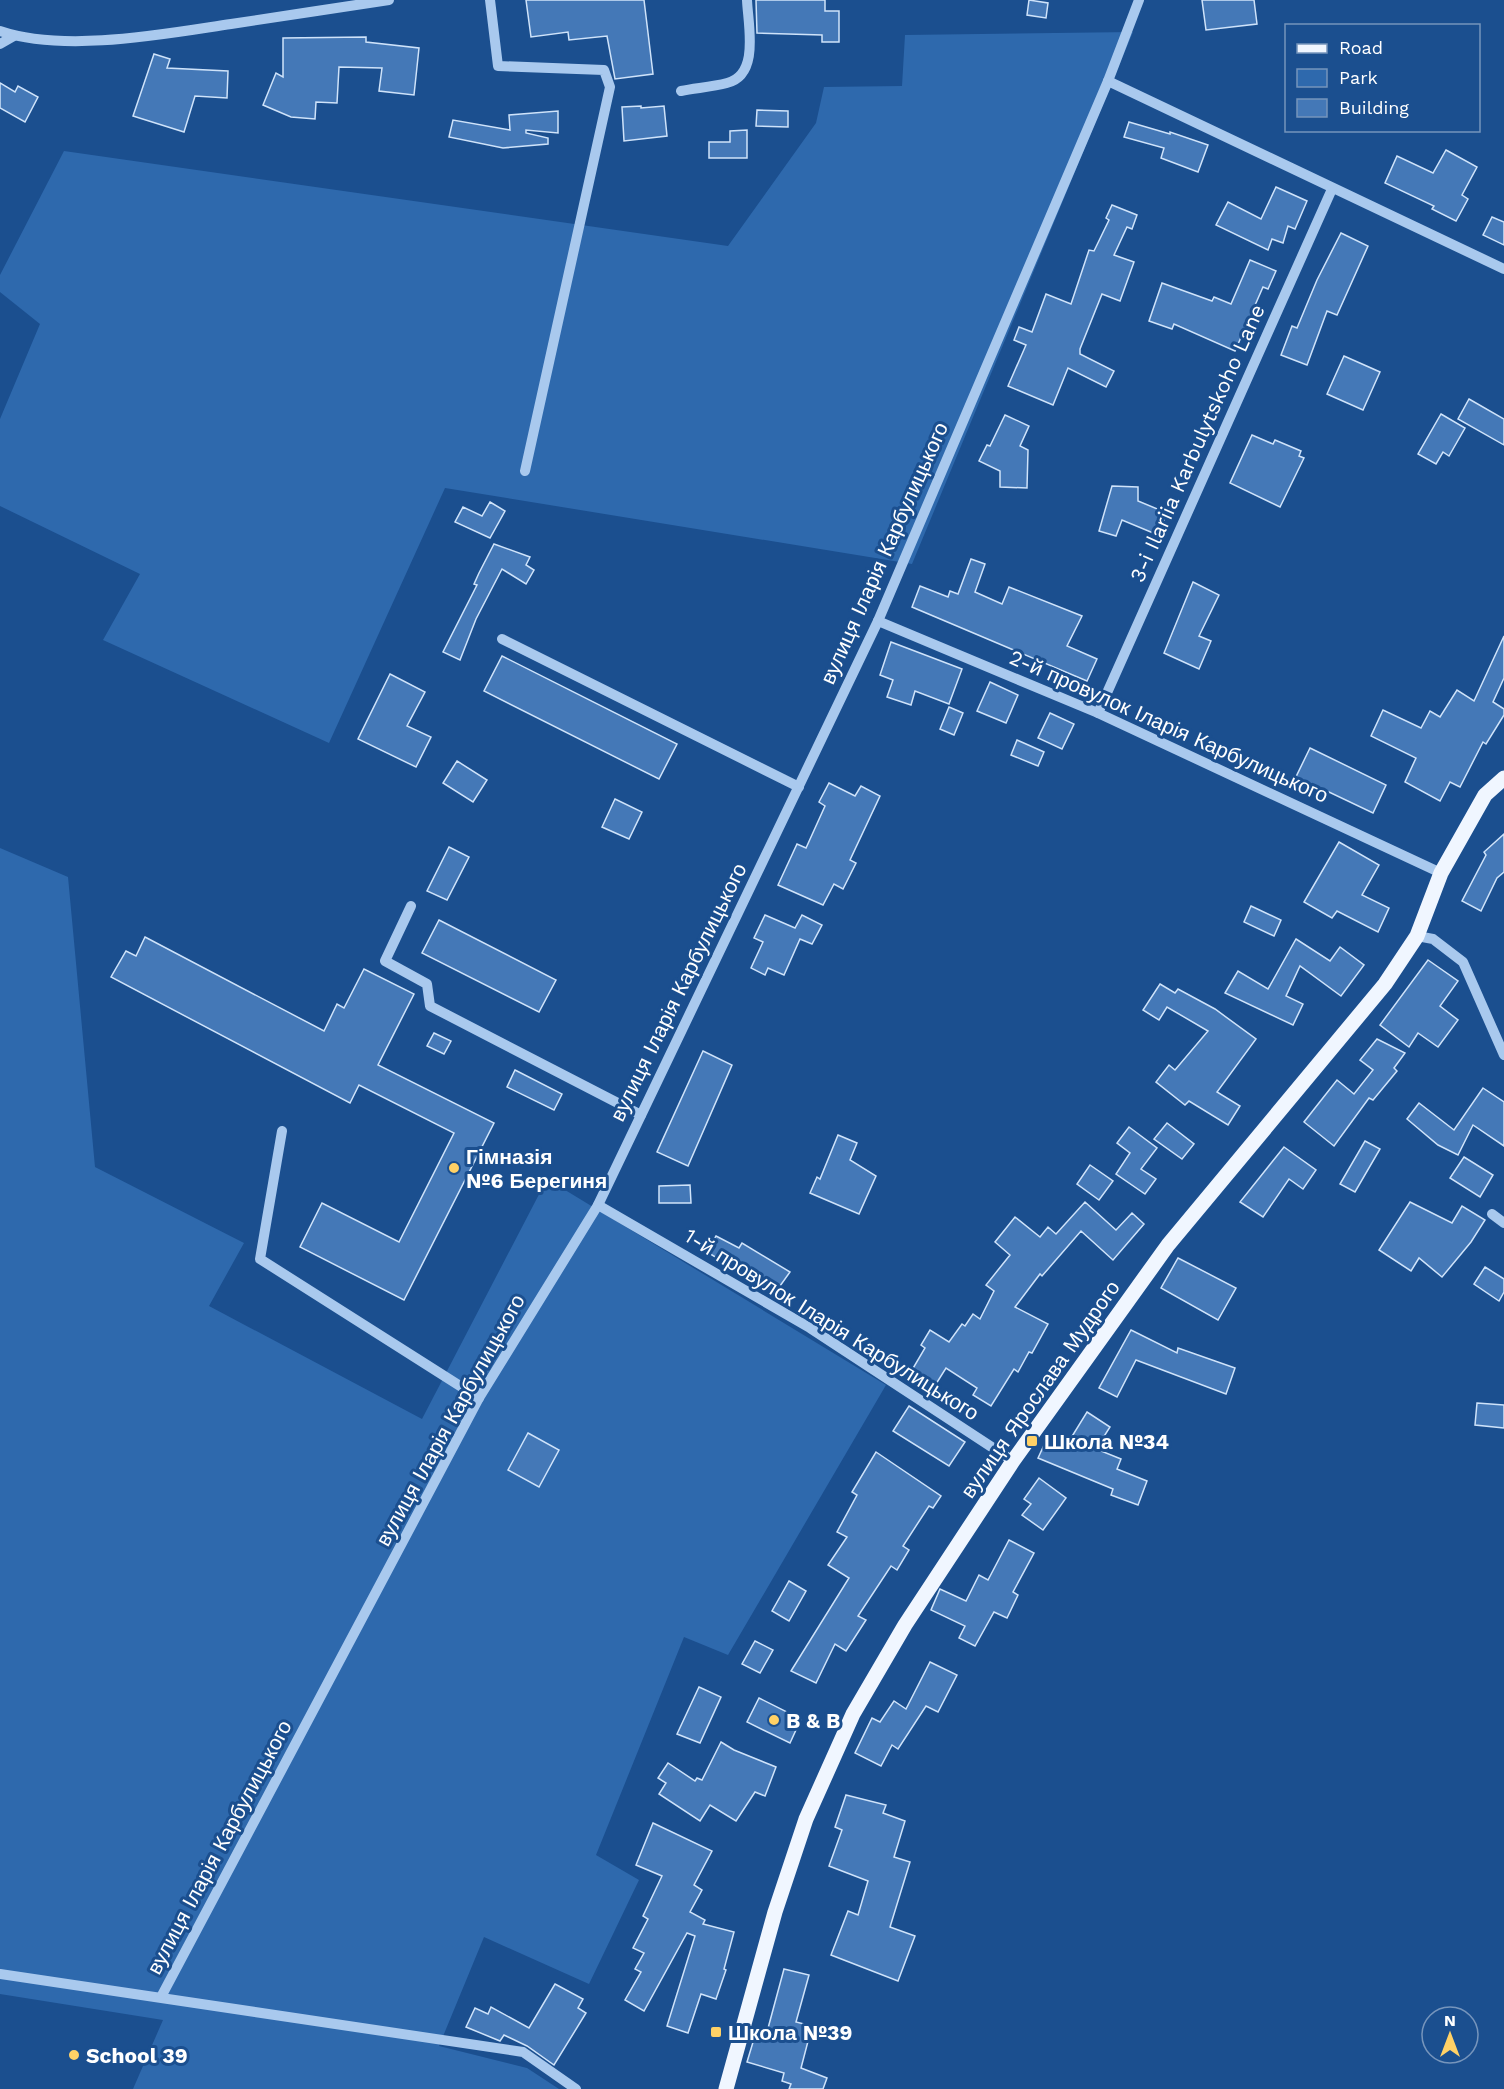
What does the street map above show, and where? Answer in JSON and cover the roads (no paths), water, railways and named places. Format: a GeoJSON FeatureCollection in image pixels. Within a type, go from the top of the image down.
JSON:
{"type":"FeatureCollection","features":[{"type":"Feature","properties":{"kind":"main road","name":"вулиця Ярослава Мудрого"},"geometry":{"type":"LineString","coordinates":[[726,2089],[775,1912],[806,1819],[854,1714],[905,1624],[1013,1461],[1168,1245],[1327,1057],[1385,984],[1417,936],[1441,873],[1485,795],[1504,778]]}},
{"type":"Feature","properties":{"kind":"street"},"geometry":{"type":"LineString","coordinates":[[0,31],[15,36],[64,40],[134,37],[389,0]]}},
{"type":"Feature","properties":{"kind":"street"},"geometry":{"type":"LineString","coordinates":[[490,0],[498,66],[604,70],[610,87],[525,471]]}},
{"type":"Feature","properties":{"kind":"street"},"geometry":{"type":"LineString","coordinates":[[681,91],[729,83],[740,77],[747,67],[749,56],[747,0]]}},
{"type":"Feature","properties":{"kind":"street","name":"вулиця Іларія Карбулицького"},"geometry":{"type":"LineString","coordinates":[[161,1997],[479,1398],[598,1205],[879,621],[1108,81],[1140,0]]}},
{"type":"Feature","properties":{"kind":"street"},"geometry":{"type":"LineString","coordinates":[[0,44],[15,36]]}},
{"type":"Feature","properties":{"kind":"street"},"geometry":{"type":"LineString","coordinates":[[1108,81],[1504,269]]}},
{"type":"Feature","properties":{"kind":"street","name":"3-i Ilariia Karbulytskoho Lane"},"geometry":{"type":"LineString","coordinates":[[1098,713],[1332,189]]}},
{"type":"Feature","properties":{"kind":"street","name":"2-й провулок Іларія Карбулицького"},"geometry":{"type":"LineString","coordinates":[[879,621],[1098,713],[1441,873]]}},
{"type":"Feature","properties":{"kind":"street"},"geometry":{"type":"LineString","coordinates":[[502,639],[799,787]]}},
{"type":"Feature","properties":{"kind":"street"},"geometry":{"type":"LineString","coordinates":[[411,906],[385,961],[427,984],[430,1006],[641,1115]]}},
{"type":"Feature","properties":{"kind":"street"},"geometry":{"type":"LineString","coordinates":[[1417,936],[1433,939],[1462,962],[1504,1055]]}},
{"type":"Feature","properties":{"kind":"street"},"geometry":{"type":"LineString","coordinates":[[282,1131],[260,1259],[479,1398]]}},
{"type":"Feature","properties":{"kind":"street","name":"1-й провулок Іларія Карбулицького"},"geometry":{"type":"LineString","coordinates":[[598,1205],[810,1328],[1013,1461]]}},
{"type":"Feature","properties":{"kind":"street"},"geometry":{"type":"LineString","coordinates":[[1492,1214],[1504,1223]]}},
{"type":"Feature","properties":{"kind":"street"},"geometry":{"type":"LineString","coordinates":[[0,1974],[523,2052],[576,2089]]}},
{"type":"Feature","properties":{"kind":"place","name":"Гімназія №6 Берегиня"},"geometry":{"type":"Point","coordinates":[454,1168]}},
{"type":"Feature","properties":{"kind":"place","name":"Школа №34"},"geometry":{"type":"Point","coordinates":[1032,1441]}},
{"type":"Feature","properties":{"kind":"place","name":"B & B"},"geometry":{"type":"Point","coordinates":[774,1720]}},
{"type":"Feature","properties":{"kind":"place","name":"Школа №39"},"geometry":{"type":"Point","coordinates":[716,2032]}},
{"type":"Feature","properties":{"kind":"place","name":"School 39"},"geometry":{"type":"Point","coordinates":[74,2055]}}]}
